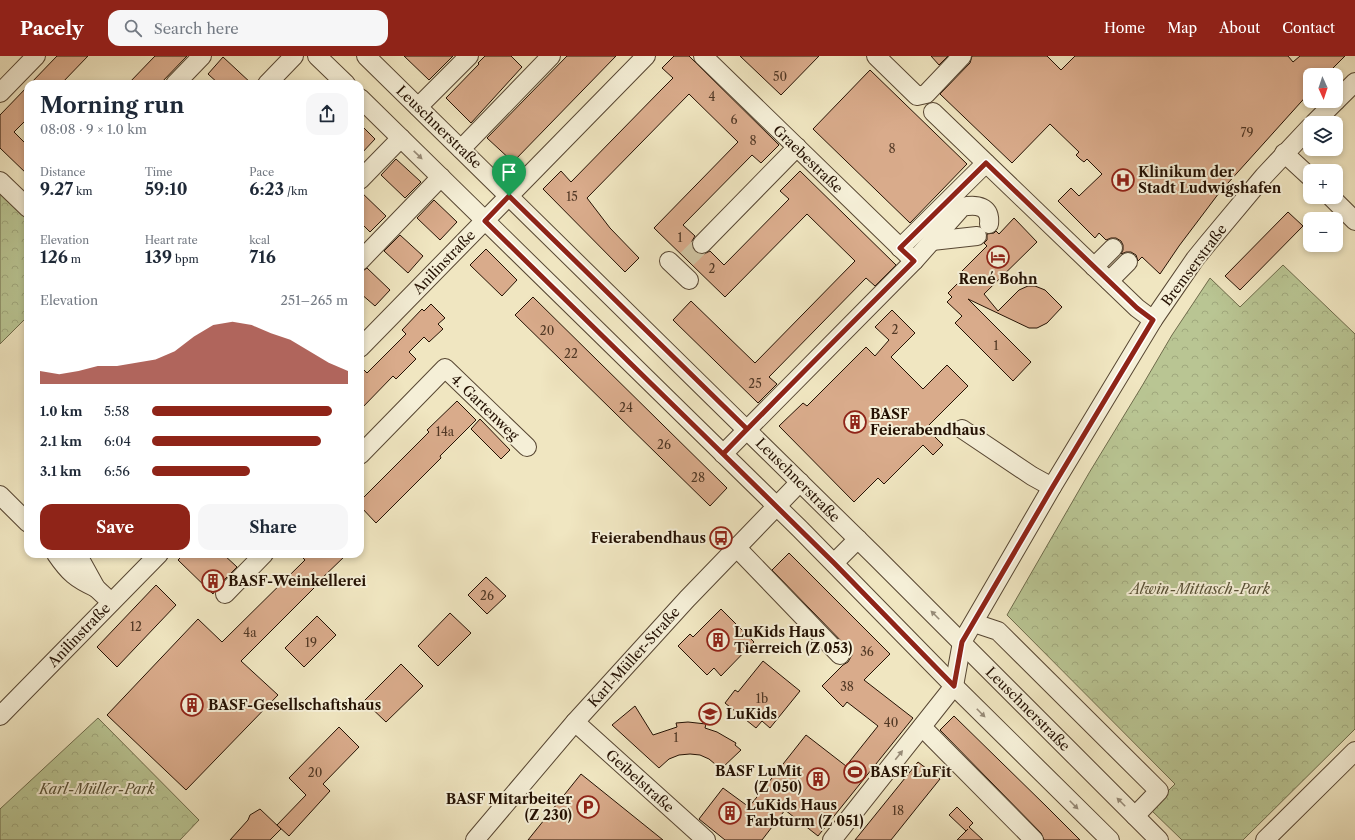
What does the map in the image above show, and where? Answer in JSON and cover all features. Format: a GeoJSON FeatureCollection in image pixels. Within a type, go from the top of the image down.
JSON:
{"type":"FeatureCollection","features":[{"type":"Feature","properties":{"kind":"street"},"geometry":{"type":"LineString","coordinates":[[0,93],[36,56]]}},
{"type":"Feature","properties":{"kind":"street"},"geometry":{"type":"LineString","coordinates":[[178,80],[202,56]]}},
{"type":"Feature","properties":{"kind":"street"},"geometry":{"type":"LineString","coordinates":[[271,80],[294,56]]}},
{"type":"Feature","properties":{"kind":"street"},"geometry":{"type":"LineString","coordinates":[[317,56],[342,80]]}},
{"type":"Feature","properties":{"kind":"street"},"geometry":{"type":"LineString","coordinates":[[418,107],[468,56]]}},
{"type":"Feature","properties":{"kind":"street"},"geometry":{"type":"LineString","coordinates":[[461,148],[551,56]]}},
{"type":"Feature","properties":{"kind":"street","name":"Anilinstraße"},"geometry":{"type":"LineString","coordinates":[[364,344],[646,56]]}},
{"type":"Feature","properties":{"kind":"street","name":"Graebestraße"},"geometry":{"type":"LineString","coordinates":[[703,56],[914,261]]}},
{"type":"Feature","properties":{"kind":"street"},"geometry":{"type":"LineString","coordinates":[[876,56],[917,96],[926,94],[962,56]]}},
{"type":"Feature","properties":{"kind":"street","name":"Leuschnerstraße"},"geometry":{"type":"LineString","coordinates":[[376,59],[418,107],[747,429],[962,642],[1158,840]]}},
{"type":"Feature","properties":{"kind":"street"},"geometry":{"type":"LineString","coordinates":[[1343,94],[1355,82]]}},
{"type":"Feature","properties":{"kind":"street"},"geometry":{"type":"LineString","coordinates":[[364,102],[834,563],[954,686],[1110,840]]}},
{"type":"Feature","properties":{"kind":"street"},"geometry":{"type":"LineString","coordinates":[[1321,116],[1329,108]]}},
{"type":"Feature","properties":{"kind":"street"},"geometry":{"type":"LineString","coordinates":[[933,112],[1108,281],[1137,308],[1153,320]]}},
{"type":"Feature","properties":{"kind":"street","name":"Bremserstraße"},"geometry":{"type":"LineString","coordinates":[[832,840],[954,686],[962,642],[1153,320],[1195,259],[1284,153],[1303,134]]}},
{"type":"Feature","properties":{"kind":"street"},"geometry":{"type":"LineString","coordinates":[[364,176],[401,138]]}},
{"type":"Feature","properties":{"kind":"street"},"geometry":{"type":"LineString","coordinates":[[702,244],[797,147]]}},
{"type":"Feature","properties":{"kind":"street"},"geometry":{"type":"LineString","coordinates":[[1284,153],[1303,170]]}},
{"type":"Feature","properties":{"kind":"street"},"geometry":{"type":"LineString","coordinates":[[900,248],[986,163]]}},
{"type":"Feature","properties":{"kind":"street"},"geometry":{"type":"LineString","coordinates":[[364,257],[441,177]]}},
{"type":"Feature","properties":{"kind":"street"},"geometry":{"type":"LineString","coordinates":[[0,181],[24,204]]}},
{"type":"Feature","properties":{"kind":"street"},"geometry":{"type":"LineString","coordinates":[[723,454],[914,261],[962,207],[974,204],[984,208],[989,218],[983,230],[932,241]]}},
{"type":"Feature","properties":{"kind":"street"},"geometry":{"type":"LineString","coordinates":[[1337,204],[1355,221]]}},
{"type":"Feature","properties":{"kind":"street"},"geometry":{"type":"LineString","coordinates":[[1094,267],[1113,248]]}},
{"type":"Feature","properties":{"kind":"street"},"geometry":{"type":"LineString","coordinates":[[1108,281],[1128,262]]}},
{"type":"Feature","properties":{"kind":"street","name":"4. Gartenweg"},"geometry":{"type":"LineString","coordinates":[[364,451],[445,368],[527,447]]}},
{"type":"Feature","properties":{"kind":"street"},"geometry":{"type":"LineString","coordinates":[[962,429],[1052,488]]}},
{"type":"Feature","properties":{"kind":"street","name":"Karl-Müller-Straße"},"geometry":{"type":"LineString","coordinates":[[481,838],[575,722],[736,547],[800,482]]}},
{"type":"Feature","properties":{"kind":"street"},"geometry":{"type":"LineString","coordinates":[[0,495],[24,519]]}},
{"type":"Feature","properties":{"kind":"street"},"geometry":{"type":"LineString","coordinates":[[834,563],[858,539]]}},
{"type":"Feature","properties":{"kind":"street"},"geometry":{"type":"LineString","coordinates":[[736,547],[840,655]]}},
{"type":"Feature","properties":{"kind":"street"},"geometry":{"type":"LineString","coordinates":[[65,558],[78,580],[96,588]]}},
{"type":"Feature","properties":{"kind":"street"},"geometry":{"type":"LineString","coordinates":[[65,558],[75,565],[85,569],[96,588],[111,602]]}},
{"type":"Feature","properties":{"kind":"street","name":"Anilinstraße"},"geometry":{"type":"LineString","coordinates":[[0,716],[154,558]]}},
{"type":"Feature","properties":{"kind":"street"},"geometry":{"type":"LineString","coordinates":[[225,594],[260,558]]}},
{"type":"Feature","properties":{"kind":"street"},"geometry":{"type":"LineString","coordinates":[[974,623],[998,631],[1159,791],[1135,816]]}},
{"type":"Feature","properties":{"kind":"street","name":"Geibelstraße"},"geometry":{"type":"LineString","coordinates":[[575,722],[706,840]]}},
{"type":"Feature","properties":{"kind":"street"},"geometry":{"type":"LineString","coordinates":[[922,727],[1034,840]]}},
{"type":"Feature","properties":{"kind":"street"},"geometry":{"type":"LineString","coordinates":[[1265,840],[1355,751]]}},
{"type":"Feature","properties":{"kind":"green space"},"geometry":{"type":"Polygon","coordinates":[[[0,192],[24,215],[24,320],[0,344],[0,192]]]}},
{"type":"Feature","properties":{"kind":"green space","name":"Alwin-Mittasch-Park"},"geometry":{"type":"Polygon","coordinates":[[[1283,265],[1355,334],[1355,729],[1243,840],[1182,840],[1150,809],[1175,784],[1007,615],[1089,473],[1172,335],[1210,278],[1240,307],[1283,265]]]}},
{"type":"Feature","properties":{"kind":"green space","name":"Karl-Müller-Park"},"geometry":{"type":"Polygon","coordinates":[[[98,718],[199,820],[180,840],[0,840],[0,809],[98,718]]]}},
{"type":"Feature","properties":{"kind":"building"},"geometry":{"type":"Polygon","coordinates":[[[57,56],[88,56],[65,80],[34,80],[57,56]]]}},
{"type":"Feature","properties":{"kind":"building"},"geometry":{"type":"Polygon","coordinates":[[[155,56],[187,56],[164,80],[132,80],[155,56]]]}},
{"type":"Feature","properties":{"kind":"building"},"geometry":{"type":"Polygon","coordinates":[[[404,56],[453,56],[429,80],[404,56]]]}},
{"type":"Feature","properties":{"kind":"building"},"geometry":{"type":"Polygon","coordinates":[[[485,56],[511,56],[522,67],[471,123],[446,98],[485,56]]]}},
{"type":"Feature","properties":{"kind":"building"},"geometry":{"type":"Polygon","coordinates":[[[567,56],[616,56],[513,162],[487,138],[567,56]]]}},
{"type":"Feature","properties":{"kind":"building"},"geometry":{"type":"Polygon","coordinates":[[[674,56],[689,56],[779,145],[761,163],[752,155],[683,225],[695,236],[692,241],[692,246],[695,252],[704,254],[710,251],[724,265],[789,199],[780,191],[800,171],[896,265],[875,286],[866,278],[769,377],[777,384],[758,403],[673,320],[691,301],[755,363],[855,261],[807,214],[725,297],[654,228],[738,142],[689,94],[587,198],[610,228],[639,258],[625,272],[543,189],[561,171],[571,182],[673,78],[662,68],[674,56]]]}},
{"type":"Feature","properties":{"kind":"building"},"geometry":{"type":"Polygon","coordinates":[[[740,56],[819,56],[781,95],[740,56]]]}},
{"type":"Feature","properties":{"kind":"building"},"geometry":{"type":"Polygon","coordinates":[[[931,56],[948,56],[939,65],[931,56]]]}},
{"type":"Feature","properties":{"kind":"building"},"geometry":{"type":"Polygon","coordinates":[[[972,56],[1047,56],[1061,70],[1075,56],[1288,56],[1293,62],[1300,56],[1345,56],[1333,68],[1303,68],[1303,100],[1219,193],[1160,274],[1142,257],[1138,261],[1136,255],[1131,252],[1121,254],[1123,245],[1121,241],[1116,238],[1106,240],[1099,233],[1095,238],[1058,201],[1071,188],[1079,196],[1102,174],[1087,159],[1084,162],[1080,159],[1076,155],[1079,152],[1050,124],[1012,163],[940,94],[970,63],[972,56]]]}},
{"type":"Feature","properties":{"kind":"building"},"geometry":{"type":"Polygon","coordinates":[[[223,57],[248,80],[215,80],[208,74],[223,57]]]}},
{"type":"Feature","properties":{"kind":"building"},"geometry":{"type":"Polygon","coordinates":[[[870,70],[967,164],[910,223],[813,129],[870,70]]]}},
{"type":"Feature","properties":{"kind":"building"},"geometry":{"type":"Polygon","coordinates":[[[24,90],[24,122],[14,132],[24,142],[24,171],[0,148],[0,115],[24,90]]]}},
{"type":"Feature","properties":{"kind":"building"},"geometry":{"type":"Polygon","coordinates":[[[364,128],[375,139],[364,151],[364,128]]]}},
{"type":"Feature","properties":{"kind":"building"},"geometry":{"type":"Polygon","coordinates":[[[396,159],[421,182],[405,198],[381,175],[396,159]]]}},
{"type":"Feature","properties":{"kind":"building"},"geometry":{"type":"Polygon","coordinates":[[[364,195],[386,216],[370,232],[364,226],[364,195]]]}},
{"type":"Feature","properties":{"kind":"building"},"geometry":{"type":"Polygon","coordinates":[[[434,200],[457,222],[440,240],[417,218],[434,200]]]}},
{"type":"Feature","properties":{"kind":"building"},"geometry":{"type":"Polygon","coordinates":[[[1288,212],[1303,226],[1240,290],[1225,276],[1288,212]]]}},
{"type":"Feature","properties":{"kind":"building"},"geometry":{"type":"Polygon","coordinates":[[[1014,218],[1037,242],[984,294],[998,311],[1019,290],[1028,286],[1035,286],[1045,290],[1062,307],[1047,323],[1037,328],[1029,328],[968,299],[1031,362],[1013,381],[955,323],[962,316],[947,302],[952,297],[948,293],[964,277],[960,273],[987,246],[984,243],[987,240],[987,234],[994,233],[996,231],[999,234],[1014,218]]]}},
{"type":"Feature","properties":{"kind":"building"},"geometry":{"type":"Polygon","coordinates":[[[400,235],[423,256],[408,273],[384,251],[400,235]]]}},
{"type":"Feature","properties":{"kind":"building"},"geometry":{"type":"Polygon","coordinates":[[[486,249],[517,280],[502,296],[470,265],[486,249]]]}},
{"type":"Feature","properties":{"kind":"building"},"geometry":{"type":"Polygon","coordinates":[[[367,268],[390,290],[375,306],[364,296],[364,270],[367,268]]]}},
{"type":"Feature","properties":{"kind":"building"},"geometry":{"type":"Polygon","coordinates":[[[533,297],[727,488],[710,506],[515,315],[533,297]]]}},
{"type":"Feature","properties":{"kind":"building"},"geometry":{"type":"Polygon","coordinates":[[[431,304],[445,318],[438,324],[443,329],[429,342],[424,337],[409,352],[416,359],[396,379],[393,376],[364,406],[364,370],[367,373],[406,334],[402,330],[422,309],[424,311],[431,304]]]}},
{"type":"Feature","properties":{"kind":"building","name":"BASF Feierabendhaus"},"geometry":{"type":"Polygon","coordinates":[[[892,310],[915,333],[891,357],[923,389],[947,365],[968,386],[926,428],[943,445],[933,455],[923,445],[884,484],[878,478],[854,502],[779,426],[803,403],[807,406],[866,347],[875,356],[889,340],[875,327],[892,310]]]}},
{"type":"Feature","properties":{"kind":"building"},"geometry":{"type":"Polygon","coordinates":[[[457,401],[476,420],[440,456],[441,458],[376,523],[364,510],[364,497],[429,432],[427,430],[457,401]]]}},
{"type":"Feature","properties":{"kind":"building"},"geometry":{"type":"Polygon","coordinates":[[[480,419],[510,450],[501,459],[471,429],[480,419]]]}},
{"type":"Feature","properties":{"kind":"building"},"geometry":{"type":"Polygon","coordinates":[[[789,553],[890,654],[864,680],[913,718],[818,836],[785,810],[762,840],[725,840],[699,819],[723,788],[749,807],[806,735],[846,766],[878,726],[847,702],[843,707],[822,686],[848,662],[852,655],[848,648],[772,570],[789,553]]]}},
{"type":"Feature","properties":{"kind":"building","name":"BASF-Weinkellerei"},"geometry":{"type":"Polygon","coordinates":[[[180,558],[227,558],[237,567],[217,587],[213,594],[178,560],[180,558]]]}},
{"type":"Feature","properties":{"kind":"building","name":"BASF-Gesellschaftshaus"},"geometry":{"type":"Polygon","coordinates":[[[303,558],[343,558],[241,661],[278,695],[186,790],[107,715],[198,619],[222,642],[305,560],[303,558]]]}},
{"type":"Feature","properties":{"kind":"building"},"geometry":{"type":"Polygon","coordinates":[[[486,577],[506,596],[487,614],[468,595],[486,577]]]}},
{"type":"Feature","properties":{"kind":"building"},"geometry":{"type":"Polygon","coordinates":[[[156,585],[176,605],[117,667],[97,647],[156,585]]]}},
{"type":"Feature","properties":{"kind":"building","name":"LuKids Haus Tierreich (Z 053)"},"geometry":{"type":"Polygon","coordinates":[[[721,609],[754,642],[721,676],[714,668],[707,675],[678,646],[690,634],[693,637],[721,609]]]}},
{"type":"Feature","properties":{"kind":"building"},"geometry":{"type":"Polygon","coordinates":[[[450,613],[471,633],[438,666],[418,646],[450,613]]]}},
{"type":"Feature","properties":{"kind":"building"},"geometry":{"type":"Polygon","coordinates":[[[317,616],[336,635],[304,667],[285,648],[317,616]]]}},
{"type":"Feature","properties":{"kind":"building"},"geometry":{"type":"Polygon","coordinates":[[[763,661],[800,691],[770,728],[762,721],[756,728],[725,703],[735,690],[738,692],[763,661]]]}},
{"type":"Feature","properties":{"kind":"building"},"geometry":{"type":"Polygon","coordinates":[[[401,664],[423,686],[386,722],[364,701],[401,664]]]}},
{"type":"Feature","properties":{"kind":"building"},"geometry":{"type":"Polygon","coordinates":[[[635,706],[653,735],[677,727],[676,723],[688,722],[706,724],[705,728],[717,732],[736,743],[735,745],[741,750],[721,769],[709,759],[700,755],[690,754],[679,755],[669,759],[659,768],[612,725],[635,706]]]}},
{"type":"Feature","properties":{"kind":"building"},"geometry":{"type":"Polygon","coordinates":[[[954,716],[1080,840],[1044,840],[1041,833],[940,730],[954,716]]]}},
{"type":"Feature","properties":{"kind":"building"},"geometry":{"type":"Polygon","coordinates":[[[339,727],[359,747],[323,784],[330,791],[289,836],[277,825],[306,795],[289,778],[339,727]]]}},
{"type":"Feature","properties":{"kind":"building"},"geometry":{"type":"Polygon","coordinates":[[[918,762],[940,779],[891,840],[855,840],[918,762]]]}},
{"type":"Feature","properties":{"kind":"building","name":"BASF Mitarbeiter (Z 230)"},"geometry":{"type":"Polygon","coordinates":[[[581,774],[663,840],[528,840],[581,774]]]}},
{"type":"Feature","properties":{"kind":"building"},"geometry":{"type":"Polygon","coordinates":[[[957,807],[973,823],[969,827],[983,840],[957,840],[966,831],[949,815],[957,807]]]}},
{"type":"Feature","properties":{"kind":"building"},"geometry":{"type":"Polygon","coordinates":[[[260,809],[281,829],[270,840],[230,840],[248,820],[250,815],[260,809]]]}},
{"type":"Feature","properties":{"kind":"tunnel"},"geometry":{"type":"LineString","coordinates":[[687,259],[702,244]]}},
{"type":"Feature","properties":{"kind":"place","name":"Klinikum der Stadt Ludwigshafen"},"geometry":{"type":"Point","coordinates":[1123,180]}},
{"type":"Feature","properties":{"kind":"place","name":"René Bohn"},"geometry":{"type":"Point","coordinates":[998,257]}},
{"type":"Feature","properties":{"kind":"place","name":"BASF Feierabendhaus"},"geometry":{"type":"Point","coordinates":[855,422]}},
{"type":"Feature","properties":{"kind":"place","name":"Feierabendhaus"},"geometry":{"type":"Point","coordinates":[721,538]}},
{"type":"Feature","properties":{"kind":"place","name":"BASF-Weinkellerei"},"geometry":{"type":"Point","coordinates":[213,581]}},
{"type":"Feature","properties":{"kind":"place","name":"LuKids Haus Tierreich (Z 053)"},"geometry":{"type":"Point","coordinates":[718,640]}},
{"type":"Feature","properties":{"kind":"place","name":"BASF-Gesellschaftshaus"},"geometry":{"type":"Point","coordinates":[192,705]}},
{"type":"Feature","properties":{"kind":"place","name":"LuKids"},"geometry":{"type":"Point","coordinates":[710,714]}},
{"type":"Feature","properties":{"kind":"place","name":"BASF LuFit"},"geometry":{"type":"Point","coordinates":[855,772]}},
{"type":"Feature","properties":{"kind":"place","name":"BASF LuMit (Z 050)"},"geometry":{"type":"Point","coordinates":[818,779]}},
{"type":"Feature","properties":{"kind":"place","name":"BASF Mitarbeiter (Z 230)"},"geometry":{"type":"Point","coordinates":[588,807]}},
{"type":"Feature","properties":{"kind":"place","name":"LuKids Haus Farbturm (Z 051)"},"geometry":{"type":"Point","coordinates":[730,813]}},
{"type":"Feature","properties":{"kind":"route"},"geometry":{"type":"LineString","coordinates":[[509,196],[485,221],[723,454],[914,261],[900,248],[986,163],[1137,308],[1153,320],[962,642],[954,686],[834,563],[723,454],[747,429],[509,196]]}}]}
